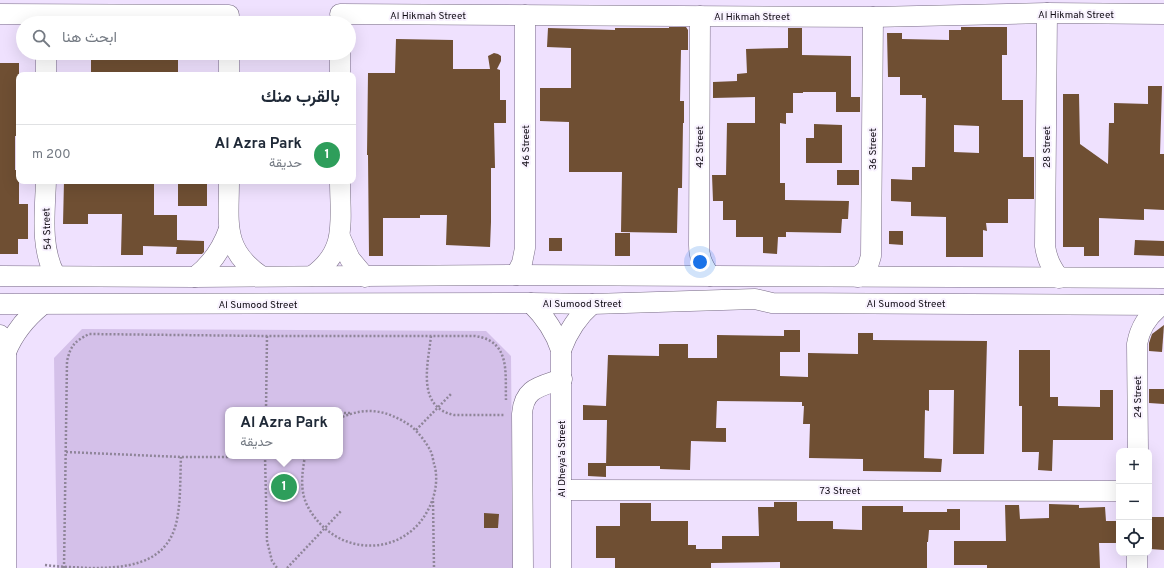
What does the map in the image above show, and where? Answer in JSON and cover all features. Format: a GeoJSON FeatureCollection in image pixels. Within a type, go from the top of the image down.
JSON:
{"type":"FeatureCollection","features":[{"type":"Feature","properties":{"kind":"street","name":"Al Hikmah Street"},"geometry":{"type":"LineString","coordinates":[[340,12],[525,15],[873,17],[984,7],[1047,13],[1164,14]]}},
{"type":"Feature","properties":{"kind":"street"},"geometry":{"type":"LineString","coordinates":[[138,16],[229,13]]}},
{"type":"Feature","properties":{"kind":"street","name":"28 Street"},"geometry":{"type":"LineString","coordinates":[[1047,13],[1046,246],[1047,257],[1050,265],[1059,278]]}},
{"type":"Feature","properties":{"kind":"street"},"geometry":{"type":"LineString","coordinates":[[0,14],[18,16]]}},
{"type":"Feature","properties":{"kind":"street","name":"46 Street"},"geometry":{"type":"LineString","coordinates":[[516,276],[522,264],[525,248],[525,15]]}},
{"type":"Feature","properties":{"kind":"street","name":"42 Street"},"geometry":{"type":"LineString","coordinates":[[700,16],[699,255],[702,265],[710,276]]}},
{"type":"Feature","properties":{"kind":"street","name":"36 Street"},"geometry":{"type":"LineString","coordinates":[[755,299],[833,298],[850,277],[867,269],[872,256],[873,17]]}},
{"type":"Feature","properties":{"kind":"street"},"geometry":{"type":"LineString","coordinates":[[46,60],[46,72]]}},
{"type":"Feature","properties":{"kind":"street"},"geometry":{"type":"LineString","coordinates":[[228,60],[229,72]]}},
{"type":"Feature","properties":{"kind":"street"},"geometry":{"type":"LineString","coordinates":[[340,60],[340,72]]}},
{"type":"Feature","properties":{"kind":"street","name":"54 Street"},"geometry":{"type":"LineString","coordinates":[[46,184],[45,247],[50,267],[55,275]]}},
{"type":"Feature","properties":{"kind":"street"},"geometry":{"type":"LineString","coordinates":[[229,184],[229,229],[235,249],[242,260],[261,276]]}},
{"type":"Feature","properties":{"kind":"street"},"geometry":{"type":"LineString","coordinates":[[340,184],[340,237],[350,259],[365,276]]}},
{"type":"Feature","properties":{"kind":"street"},"geometry":{"type":"LineString","coordinates":[[195,277],[216,256],[222,247],[229,229]]}},
{"type":"Feature","properties":{"kind":"street"},"geometry":{"type":"LineString","coordinates":[[312,276],[333,256],[340,237]]}},
{"type":"Feature","properties":{"kind":"street"},"geometry":{"type":"LineString","coordinates":[[0,276],[1156,277]]}},
{"type":"Feature","properties":{"kind":"street"},"geometry":{"type":"LineString","coordinates":[[1081,305],[1076,298],[1077,294],[1083,290],[1113,288],[1156,277]]}},
{"type":"Feature","properties":{"kind":"street","name":"Al Sumood Street"},"geometry":{"type":"LineString","coordinates":[[0,304],[592,304],[755,299],[772,303],[1163,305]]}},
{"type":"Feature","properties":{"kind":"street","name":"Al Dheya'a Street"},"geometry":{"type":"LineString","coordinates":[[531,303],[547,320],[562,350]]}},
{"type":"Feature","properties":{"kind":"street","name":"Al Dheya'a Street"},"geometry":{"type":"LineString","coordinates":[[561,568],[562,350],[565,340],[576,320],[592,304]]}},
{"type":"Feature","properties":{"kind":"street"},"geometry":{"type":"LineString","coordinates":[[6,568],[3,344],[33,312],[42,305]]}},
{"type":"Feature","properties":{"kind":"street","name":"24 Street"},"geometry":{"type":"LineString","coordinates":[[1117,305],[1130,323],[1137,344]]}},
{"type":"Feature","properties":{"kind":"street","name":"24 Street"},"geometry":{"type":"LineString","coordinates":[[1138,448],[1137,344],[1139,334],[1148,317],[1154,310],[1163,305]]}},
{"type":"Feature","properties":{"kind":"street"},"geometry":{"type":"LineString","coordinates":[[523,568],[523,403],[529,393],[562,379]]}},
{"type":"Feature","properties":{"kind":"street","name":"73 Street"},"geometry":{"type":"LineString","coordinates":[[561,490],[1116,491]]}},
{"type":"Feature","properties":{"kind":"street"},"geometry":{"type":"LineString","coordinates":[[1137,556],[1137,568]]}},
{"type":"Feature","properties":{"kind":"path"},"geometry":{"type":"LineString","coordinates":[[64,567],[67,361],[70,348],[80,338],[89,334],[484,337],[493,342],[502,353],[505,363],[506,407]]}},
{"type":"Feature","properties":{"kind":"path"},"geometry":{"type":"LineString","coordinates":[[266,407],[267,336]]}},
{"type":"Feature","properties":{"kind":"path"},"geometry":{"type":"LineString","coordinates":[[431,336],[426,379],[430,395],[438,408],[447,414],[454,415],[506,415],[506,422]]}},
{"type":"Feature","properties":{"kind":"path"},"geometry":{"type":"LineString","coordinates":[[416,430],[452,393]]}},
{"type":"Feature","properties":{"kind":"path"},"geometry":{"type":"LineString","coordinates":[[343,413],[375,411],[397,417],[416,430],[431,450],[436,475],[433,500],[434,568]]}},
{"type":"Feature","properties":{"kind":"path"},"geometry":{"type":"LineString","coordinates":[[343,417],[353,412]]}},
{"type":"Feature","properties":{"kind":"path"},"geometry":{"type":"LineString","coordinates":[[66,452],[181,457],[225,457]]}},
{"type":"Feature","properties":{"kind":"path"},"geometry":{"type":"LineString","coordinates":[[45,565],[98,568],[127,567],[146,561],[158,554],[170,539],[176,525],[181,457]]}},
{"type":"Feature","properties":{"kind":"path"},"geometry":{"type":"LineString","coordinates":[[265,459],[267,541],[272,561],[277,568]]}},
{"type":"Feature","properties":{"kind":"path"},"geometry":{"type":"LineString","coordinates":[[305,459],[302,472],[303,493],[311,512],[324,529],[340,540],[358,545],[377,546],[396,541],[412,531],[425,517],[433,500]]}},
{"type":"Feature","properties":{"kind":"path"},"geometry":{"type":"LineString","coordinates":[[287,568],[341,511]]}},
{"type":"Feature","properties":{"kind":"shaded area"},"geometry":{"type":"Polygon","coordinates":[[[82,329],[486,331],[511,356],[513,568],[57,568],[54,358],[82,329]]]}},
{"type":"Feature","properties":{"kind":"building"},"geometry":{"type":"Polygon","coordinates":[[[686,27],[688,30],[688,50],[681,50],[680,101],[684,101],[684,123],[682,188],[678,188],[677,233],[621,232],[622,172],[569,172],[569,122],[540,121],[540,88],[571,88],[571,48],[547,47],[548,28],[615,30],[615,28],[686,27]]]}},
{"type":"Feature","properties":{"kind":"building"},"geometry":{"type":"Polygon","coordinates":[[[961,27],[1007,27],[1007,55],[1002,55],[1002,100],[1023,100],[1023,157],[1034,157],[1034,199],[1008,199],[1008,223],[986,223],[987,231],[983,230],[983,257],[946,257],[946,217],[911,216],[911,202],[891,201],[891,179],[912,180],[912,167],[925,167],[926,98],[922,98],[922,95],[900,95],[900,77],[888,77],[887,33],[902,33],[902,39],[949,40],[949,30],[961,30],[961,27]],[[954,125],[954,152],[979,153],[979,126],[954,125]]]}},
{"type":"Feature","properties":{"kind":"building"},"geometry":{"type":"Polygon","coordinates":[[[788,28],[802,28],[802,55],[851,56],[851,97],[860,97],[860,112],[836,112],[836,92],[793,93],[793,113],[786,113],[786,124],[780,123],[780,183],[785,183],[785,200],[849,201],[848,219],[842,219],[841,233],[786,232],[786,237],[778,237],[777,254],[763,253],[763,237],[736,237],[736,220],[723,220],[723,201],[713,201],[712,175],[726,175],[727,123],[755,123],[755,97],[713,98],[713,82],[737,81],[737,74],[747,73],[746,49],[788,48],[788,28]]]}},
{"type":"Feature","properties":{"kind":"building"},"geometry":{"type":"Polygon","coordinates":[[[396,39],[453,40],[453,69],[490,69],[488,56],[494,53],[501,56],[501,61],[497,69],[500,70],[500,100],[506,100],[506,123],[494,123],[495,168],[491,168],[490,247],[446,245],[447,215],[420,215],[420,218],[383,218],[383,256],[369,256],[367,155],[368,73],[395,73],[396,39]]]}},
{"type":"Feature","properties":{"kind":"building"},"geometry":{"type":"Polygon","coordinates":[[[91,60],[178,60],[178,72],[91,72],[91,60]]]}},
{"type":"Feature","properties":{"kind":"building"},"geometry":{"type":"Polygon","coordinates":[[[0,63],[19,63],[19,72],[16,72],[15,170],[16,184],[19,184],[19,204],[28,204],[28,239],[18,239],[18,254],[0,254],[0,63]]]}},
{"type":"Feature","properties":{"kind":"building"},"geometry":{"type":"Polygon","coordinates":[[[1148,86],[1162,86],[1160,154],[1164,154],[1164,210],[1144,209],[1144,220],[1099,218],[1099,256],[1084,256],[1084,247],[1063,247],[1063,94],[1079,94],[1080,144],[1108,164],[1109,123],[1114,123],[1114,103],[1148,104],[1148,86]]]}},
{"type":"Feature","properties":{"kind":"building"},"geometry":{"type":"Polygon","coordinates":[[[814,124],[842,125],[842,163],[806,163],[806,138],[814,138],[814,124]]]}},
{"type":"Feature","properties":{"kind":"building"},"geometry":{"type":"Polygon","coordinates":[[[837,170],[859,170],[859,185],[837,185],[837,170]]]}},
{"type":"Feature","properties":{"kind":"building"},"geometry":{"type":"Polygon","coordinates":[[[64,184],[154,184],[154,215],[177,215],[177,240],[204,241],[204,252],[202,254],[176,254],[177,247],[143,246],[143,255],[121,255],[122,214],[88,214],[88,224],[63,224],[64,184]]]}},
{"type":"Feature","properties":{"kind":"building"},"geometry":{"type":"Polygon","coordinates":[[[178,184],[207,184],[207,206],[178,206],[178,184]]]}},
{"type":"Feature","properties":{"kind":"building"},"geometry":{"type":"Polygon","coordinates":[[[889,231],[903,231],[903,245],[889,244],[889,231]]]}},
{"type":"Feature","properties":{"kind":"building"},"geometry":{"type":"Polygon","coordinates":[[[615,233],[630,233],[630,256],[615,256],[615,233]]]}},
{"type":"Feature","properties":{"kind":"building"},"geometry":{"type":"Polygon","coordinates":[[[549,238],[562,238],[562,251],[549,251],[549,238]]]}},
{"type":"Feature","properties":{"kind":"building"},"geometry":{"type":"Polygon","coordinates":[[[1135,240],[1164,241],[1164,256],[1134,255],[1135,240]]]}},
{"type":"Feature","properties":{"kind":"building"},"geometry":{"type":"Polygon","coordinates":[[[1164,325],[1162,352],[1149,351],[1149,343],[1152,334],[1164,325]]]}},
{"type":"Feature","properties":{"kind":"building"},"geometry":{"type":"Polygon","coordinates":[[[784,330],[800,330],[800,352],[780,352],[780,376],[808,377],[808,353],[858,354],[858,333],[873,333],[873,340],[987,341],[984,454],[953,454],[954,390],[929,390],[929,411],[925,410],[924,458],[942,459],[941,472],[863,471],[863,459],[809,458],[810,424],[803,424],[804,406],[802,406],[802,402],[717,401],[716,428],[726,428],[726,442],[691,441],[690,470],[660,469],[660,466],[606,466],[607,420],[583,420],[583,405],[606,406],[608,355],[659,356],[659,344],[688,344],[688,358],[717,358],[717,335],[784,336],[784,330]]]}},
{"type":"Feature","properties":{"kind":"building"},"geometry":{"type":"Polygon","coordinates":[[[1019,350],[1050,350],[1050,397],[1058,397],[1058,406],[1100,407],[1100,390],[1113,390],[1113,440],[1053,440],[1052,471],[1038,470],[1039,452],[1022,452],[1022,406],[1019,406],[1019,350]]]}},
{"type":"Feature","properties":{"kind":"building"},"geometry":{"type":"Polygon","coordinates":[[[1149,389],[1164,389],[1164,404],[1149,403],[1149,389]]]}},
{"type":"Feature","properties":{"kind":"building"},"geometry":{"type":"Polygon","coordinates":[[[588,463],[606,463],[606,477],[588,476],[588,463]]]}},
{"type":"Feature","properties":{"kind":"building"},"geometry":{"type":"Polygon","coordinates":[[[774,502],[797,502],[797,521],[833,521],[833,529],[862,530],[862,506],[903,506],[903,512],[947,512],[947,509],[960,509],[960,530],[929,530],[927,542],[927,568],[780,568],[780,562],[711,563],[711,568],[615,568],[615,558],[596,558],[596,526],[620,526],[620,503],[651,503],[651,521],[688,521],[688,545],[696,545],[696,549],[722,549],[722,536],[759,536],[758,507],[774,507],[774,502]]]}},
{"type":"Feature","properties":{"kind":"building"},"geometry":{"type":"Polygon","coordinates":[[[1049,504],[1079,505],[1079,508],[1105,507],[1106,521],[1116,521],[1116,543],[1099,543],[1100,568],[987,568],[987,565],[954,565],[954,541],[1006,541],[1005,505],[1019,505],[1020,519],[1049,518],[1049,504]]]}},
{"type":"Feature","properties":{"kind":"building"},"geometry":{"type":"Polygon","coordinates":[[[484,513],[499,514],[498,528],[484,528],[484,513]]]}},
{"type":"Feature","properties":{"kind":"building"},"geometry":{"type":"Polygon","coordinates":[[[1152,517],[1164,517],[1164,550],[1152,549],[1152,517]]]}},
{"type":"Feature","properties":{"kind":"place","name":"Al Azra Park"},"geometry":{"type":"Point","coordinates":[284,487]}}]}
